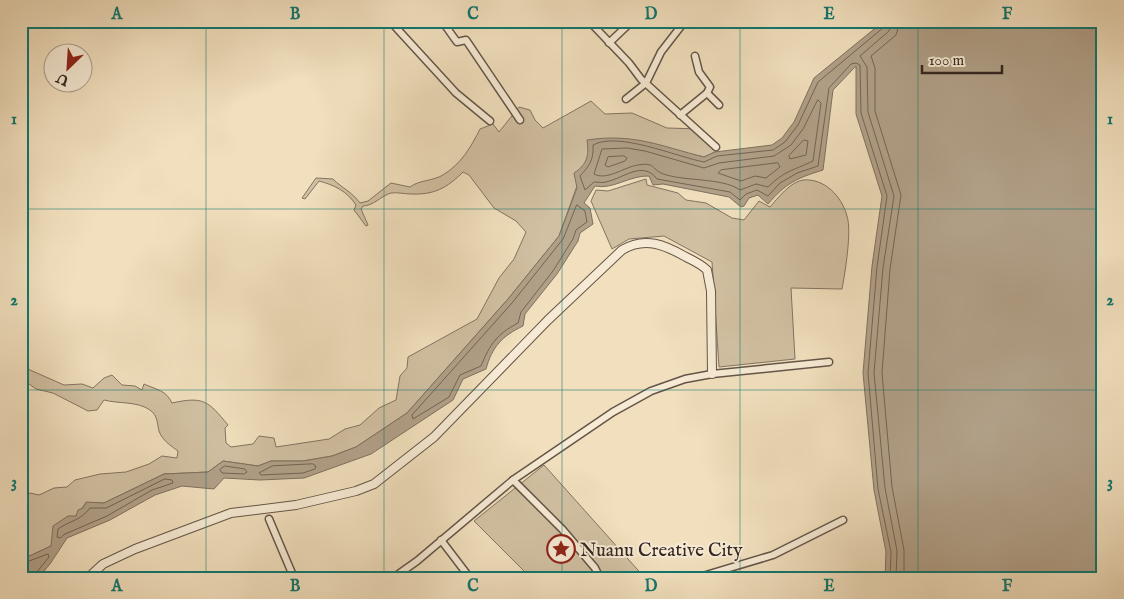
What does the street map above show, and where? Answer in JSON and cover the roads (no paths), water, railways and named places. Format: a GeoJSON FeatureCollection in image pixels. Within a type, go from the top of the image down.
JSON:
{"type":"FeatureCollection","features":[{"type":"Feature","properties":{"kind":"street"},"geometry":{"type":"LineString","coordinates":[[390,21],[456,93],[490,121]]}},
{"type":"Feature","properties":{"kind":"street"},"geometry":{"type":"LineString","coordinates":[[442,21],[457,42],[466,40],[520,120]]}},
{"type":"Feature","properties":{"kind":"street"},"geometry":{"type":"LineString","coordinates":[[600,21],[592,24],[646,83],[716,147]]}},
{"type":"Feature","properties":{"kind":"street"},"geometry":{"type":"LineString","coordinates":[[609,43],[632,21]]}},
{"type":"Feature","properties":{"kind":"street"},"geometry":{"type":"LineString","coordinates":[[626,99],[646,83],[661,52],[685,21]]}},
{"type":"Feature","properties":{"kind":"street"},"geometry":{"type":"LineString","coordinates":[[680,115],[707,93],[709,85],[699,72],[695,56]]}},
{"type":"Feature","properties":{"kind":"street"},"geometry":{"type":"LineString","coordinates":[[707,93],[719,106]]}},
{"type":"Feature","properties":{"kind":"street"},"geometry":{"type":"LineString","coordinates":[[88,578],[103,564],[135,549],[231,513],[296,505],[356,491],[374,484],[434,438],[548,320],[622,250],[634,243],[647,242],[665,246],[707,270],[711,291],[712,374]]}},
{"type":"Feature","properties":{"kind":"street"},"geometry":{"type":"LineString","coordinates":[[393,578],[513,480],[582,432],[638,397],[664,385],[712,374],[829,362]]}},
{"type":"Feature","properties":{"kind":"street"},"geometry":{"type":"LineString","coordinates":[[513,480],[562,529],[596,568],[600,578]]}},
{"type":"Feature","properties":{"kind":"street"},"geometry":{"type":"LineString","coordinates":[[269,519],[294,578]]}},
{"type":"Feature","properties":{"kind":"street"},"geometry":{"type":"LineString","coordinates":[[696,578],[773,555],[843,520]]}},
{"type":"Feature","properties":{"kind":"street"},"geometry":{"type":"LineString","coordinates":[[441,540],[470,578]]}},
{"type":"Feature","properties":{"kind":"water"},"geometry":{"type":"Polygon","coordinates":[[[884,21],[1103,21],[1103,578],[885,578],[886,552],[874,490],[863,373],[872,266],[882,196],[856,114],[856,66],[833,90],[823,170],[792,182],[768,204],[758,195],[749,198],[744,206],[741,207],[729,197],[663,184],[653,185],[649,176],[642,176],[608,186],[595,186],[584,203],[590,208],[593,224],[580,233],[578,241],[557,274],[525,314],[523,326],[509,334],[499,343],[491,354],[486,369],[463,379],[453,400],[371,454],[304,478],[260,480],[224,478],[214,489],[182,486],[155,495],[110,520],[67,538],[38,578],[21,578],[21,560],[51,546],[53,526],[68,516],[76,516],[78,510],[83,508],[86,502],[104,503],[164,474],[208,472],[223,461],[258,466],[271,461],[303,461],[332,456],[356,447],[407,413],[508,299],[559,236],[577,188],[574,173],[585,163],[588,150],[587,140],[604,138],[633,139],[704,157],[715,152],[772,145],[782,138],[794,122],[814,78],[884,21]]]}},
{"type":"Feature","properties":{"kind":"place","name":"Nuanu Creative City"},"geometry":{"type":"Point","coordinates":[561,549]}}]}
